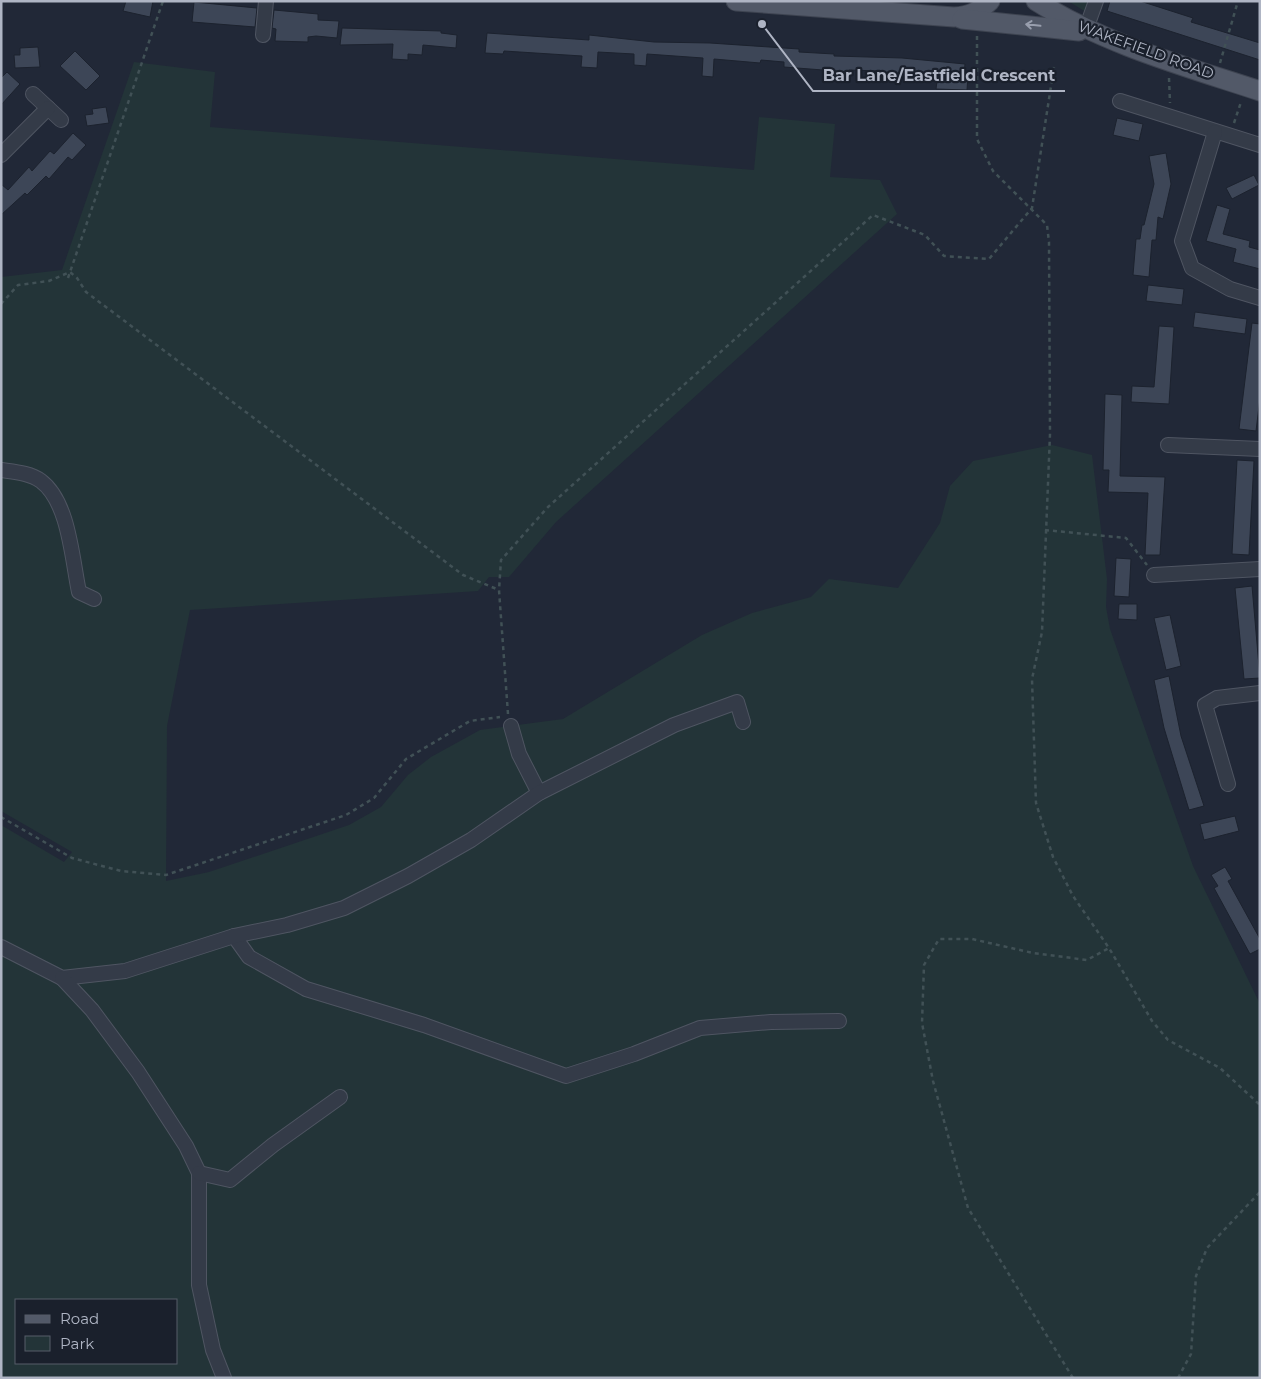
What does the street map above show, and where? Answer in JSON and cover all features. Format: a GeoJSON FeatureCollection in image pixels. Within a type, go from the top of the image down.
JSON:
{"type":"FeatureCollection","features":[{"type":"Feature","properties":{"kind":"main road"},"geometry":{"type":"LineString","coordinates":[[736,1],[954,17],[978,22],[1092,32]]}},
{"type":"Feature","properties":{"kind":"main road"},"geometry":{"type":"LineString","coordinates":[[954,17],[968,16],[978,12],[990,1]]}},
{"type":"Feature","properties":{"kind":"main road","name":"WAKEFIELD ROAD"},"geometry":{"type":"LineString","coordinates":[[1036,1],[1092,32],[1253,88]]}},
{"type":"Feature","properties":{"kind":"street"},"geometry":{"type":"LineString","coordinates":[[263,35],[266,1]]}},
{"type":"Feature","properties":{"kind":"street"},"geometry":{"type":"LineString","coordinates":[[1092,32],[1096,1]]}},
{"type":"Feature","properties":{"kind":"street"},"geometry":{"type":"LineString","coordinates":[[34,94],[61,120]]}},
{"type":"Feature","properties":{"kind":"street"},"geometry":{"type":"LineString","coordinates":[[1120,101],[1260,145]]}},
{"type":"Feature","properties":{"kind":"street"},"geometry":{"type":"LineString","coordinates":[[1,155],[48,108]]}},
{"type":"Feature","properties":{"kind":"street"},"geometry":{"type":"LineString","coordinates":[[1215,132],[1182,241],[1192,268],[1230,289],[1260,298]]}},
{"type":"Feature","properties":{"kind":"street"},"geometry":{"type":"LineString","coordinates":[[1168,445],[1260,449]]}},
{"type":"Feature","properties":{"kind":"street"},"geometry":{"type":"LineString","coordinates":[[1,470],[28,474],[40,480],[54,493],[63,515],[79,592],[94,599]]}},
{"type":"Feature","properties":{"kind":"street"},"geometry":{"type":"LineString","coordinates":[[1154,575],[1260,569]]}},
{"type":"Feature","properties":{"kind":"street"},"geometry":{"type":"LineString","coordinates":[[1228,784],[1205,704],[1217,698],[1260,693]]}},
{"type":"Feature","properties":{"kind":"street"},"geometry":{"type":"LineString","coordinates":[[62,978],[125,971],[234,936],[287,926],[344,908],[408,876],[471,840],[539,793],[674,725],[737,702],[743,722]]}},
{"type":"Feature","properties":{"kind":"street"},"geometry":{"type":"LineString","coordinates":[[511,726],[519,754],[539,793]]}},
{"type":"Feature","properties":{"kind":"street"},"geometry":{"type":"LineString","coordinates":[[234,936],[249,956],[306,989],[424,1025],[566,1076],[634,1054],[700,1028],[772,1022],[839,1021]]}},
{"type":"Feature","properties":{"kind":"street"},"geometry":{"type":"LineString","coordinates":[[1,947],[62,978],[92,1010],[138,1072],[186,1146],[199,1173],[199,1286],[213,1350],[224,1378]]}},
{"type":"Feature","properties":{"kind":"street"},"geometry":{"type":"LineString","coordinates":[[199,1173],[230,1180],[340,1097]]}},
{"type":"Feature","properties":{"kind":"path"},"geometry":{"type":"LineString","coordinates":[[68,278],[162,1]]}},
{"type":"Feature","properties":{"kind":"path"},"geometry":{"type":"LineString","coordinates":[[1216,76],[1238,1]]}},
{"type":"Feature","properties":{"kind":"path"},"geometry":{"type":"LineString","coordinates":[[978,22],[976,139],[993,171],[1047,224],[1049,242],[1050,434],[1042,632],[1032,679],[1036,804],[1053,857],[1073,896],[1109,948],[1152,1020],[1168,1040],[1220,1068],[1260,1105]]}},
{"type":"Feature","properties":{"kind":"path"},"geometry":{"type":"LineString","coordinates":[[1169,60],[1171,117]]}},
{"type":"Feature","properties":{"kind":"path"},"geometry":{"type":"LineString","coordinates":[[1,817],[72,858],[121,871],[166,875],[346,815],[374,798],[406,759],[470,721],[508,716],[498,590],[501,560],[548,507],[873,215],[925,235],[944,256],[989,259],[1032,208],[1054,67]]}},
{"type":"Feature","properties":{"kind":"path"},"geometry":{"type":"LineString","coordinates":[[1229,136],[1253,88]]}},
{"type":"Feature","properties":{"kind":"path"},"geometry":{"type":"LineString","coordinates":[[1,304],[18,285],[49,281],[70,272]]}},
{"type":"Feature","properties":{"kind":"path"},"geometry":{"type":"LineString","coordinates":[[70,272],[78,278],[86,292],[463,575],[498,590]]}},
{"type":"Feature","properties":{"kind":"path"},"geometry":{"type":"LineString","coordinates":[[1045,530],[1126,538],[1154,575]]}},
{"type":"Feature","properties":{"kind":"path"},"geometry":{"type":"LineString","coordinates":[[1073,1378],[968,1208],[933,1081],[922,1023],[924,965],[939,939],[972,939],[1033,952],[1087,960],[1109,948]]}},
{"type":"Feature","properties":{"kind":"path"},"geometry":{"type":"LineString","coordinates":[[1178,1378],[1191,1354],[1196,1276],[1208,1248],[1260,1192]]}},
{"type":"Feature","properties":{"kind":"green space"},"geometry":{"type":"Polygon","coordinates":[[[1068,1],[1090,1],[1086,12],[1068,1]]]}},
{"type":"Feature","properties":{"kind":"green space"},"geometry":{"type":"Polygon","coordinates":[[[134,62],[215,72],[210,127],[754,170],[759,117],[835,124],[830,177],[880,180],[897,214],[556,522],[509,577],[489,577],[478,591],[190,610],[167,726],[166,881],[209,872],[349,825],[381,807],[408,775],[431,757],[480,730],[563,719],[702,635],[752,613],[811,597],[829,579],[898,588],[940,523],[950,486],[973,461],[1052,445],[1092,455],[1107,579],[1106,607],[1110,629],[1193,866],[1260,1004],[1260,1378],[1,1378],[1,825],[64,862],[72,852],[1,811],[1,277],[62,270],[134,62]]]}},
{"type":"Feature","properties":{"kind":"building"},"geometry":{"type":"Polygon","coordinates":[[[126,1],[153,1],[150,17],[123,11],[126,1]]]}},
{"type":"Feature","properties":{"kind":"building"},"geometry":{"type":"Polygon","coordinates":[[[1110,1],[1140,1],[1193,18],[1191,22],[1260,43],[1260,60],[1107,11],[1110,1]]]}},
{"type":"Feature","properties":{"kind":"building"},"geometry":{"type":"Polygon","coordinates":[[[194,2],[257,8],[255,27],[192,22],[194,2]]]}},
{"type":"Feature","properties":{"kind":"building"},"geometry":{"type":"Polygon","coordinates":[[[274,10],[318,14],[318,20],[339,21],[337,38],[316,36],[308,37],[308,42],[275,41],[276,29],[272,28],[274,10]]]}},
{"type":"Feature","properties":{"kind":"building"},"geometry":{"type":"Polygon","coordinates":[[[342,28],[441,31],[441,33],[457,35],[456,48],[423,45],[422,55],[408,54],[408,60],[392,59],[393,44],[340,45],[342,28]]]}},
{"type":"Feature","properties":{"kind":"building"},"geometry":{"type":"Polygon","coordinates":[[[487,33],[589,40],[589,35],[654,42],[710,43],[799,49],[799,52],[834,54],[834,56],[902,58],[965,64],[964,75],[968,75],[967,90],[936,89],[937,81],[901,78],[901,75],[878,73],[879,71],[849,70],[849,72],[784,67],[784,62],[761,60],[760,63],[714,59],[713,77],[702,76],[703,58],[647,54],[646,66],[634,65],[634,54],[598,52],[597,68],[581,67],[582,56],[504,51],[503,54],[485,53],[487,33]]]}},
{"type":"Feature","properties":{"kind":"building"},"geometry":{"type":"Polygon","coordinates":[[[38,47],[40,67],[15,68],[14,55],[20,55],[20,48],[38,47]]]}},
{"type":"Feature","properties":{"kind":"building"},"geometry":{"type":"Polygon","coordinates":[[[75,51],[100,76],[86,90],[60,66],[75,51]]]}},
{"type":"Feature","properties":{"kind":"building"},"geometry":{"type":"Polygon","coordinates":[[[7,72],[20,84],[1,105],[1,78],[7,72]]]}},
{"type":"Feature","properties":{"kind":"building"},"geometry":{"type":"Polygon","coordinates":[[[106,107],[109,123],[87,126],[85,115],[93,114],[92,109],[106,107]]]}},
{"type":"Feature","properties":{"kind":"building"},"geometry":{"type":"Polygon","coordinates":[[[1117,118],[1143,124],[1139,141],[1113,135],[1117,118]]]}},
{"type":"Feature","properties":{"kind":"building"},"geometry":{"type":"Polygon","coordinates":[[[73,133],[86,145],[72,160],[68,157],[49,179],[46,176],[27,195],[25,193],[1,215],[1,184],[8,190],[29,167],[32,171],[50,151],[54,154],[73,133]]]}},
{"type":"Feature","properties":{"kind":"building"},"geometry":{"type":"Polygon","coordinates":[[[1166,153],[1171,184],[1163,219],[1158,217],[1156,240],[1152,240],[1149,277],[1133,275],[1136,239],[1140,239],[1142,225],[1144,225],[1154,184],[1149,156],[1166,153]]]}},
{"type":"Feature","properties":{"kind":"building"},"geometry":{"type":"Polygon","coordinates":[[[1254,175],[1259,185],[1232,199],[1226,188],[1254,175]]]}},
{"type":"Feature","properties":{"kind":"building"},"geometry":{"type":"Polygon","coordinates":[[[1217,205],[1230,209],[1223,234],[1250,241],[1249,247],[1260,250],[1260,269],[1233,262],[1236,249],[1206,241],[1217,205]]]}},
{"type":"Feature","properties":{"kind":"building"},"geometry":{"type":"Polygon","coordinates":[[[1148,285],[1184,289],[1182,305],[1146,301],[1148,285]]]}},
{"type":"Feature","properties":{"kind":"building"},"geometry":{"type":"Polygon","coordinates":[[[1195,312],[1247,319],[1245,334],[1193,327],[1195,312]]]}},
{"type":"Feature","properties":{"kind":"building"},"geometry":{"type":"Polygon","coordinates":[[[1252,323],[1260,324],[1260,398],[1256,431],[1239,429],[1252,323]]]}},
{"type":"Feature","properties":{"kind":"building"},"geometry":{"type":"Polygon","coordinates":[[[1159,326],[1174,327],[1169,404],[1131,402],[1132,386],[1154,387],[1159,326]]]}},
{"type":"Feature","properties":{"kind":"building"},"geometry":{"type":"Polygon","coordinates":[[[1105,394],[1122,395],[1120,476],[1165,477],[1160,555],[1145,555],[1148,493],[1108,492],[1109,470],[1103,470],[1105,394]]]}},
{"type":"Feature","properties":{"kind":"building"},"geometry":{"type":"Polygon","coordinates":[[[1237,460],[1254,461],[1249,555],[1232,554],[1237,460]]]}},
{"type":"Feature","properties":{"kind":"building"},"geometry":{"type":"Polygon","coordinates":[[[1116,558],[1131,559],[1129,597],[1114,596],[1116,558]]]}},
{"type":"Feature","properties":{"kind":"building"},"geometry":{"type":"Polygon","coordinates":[[[1252,586],[1260,678],[1244,679],[1235,588],[1252,586]]]}},
{"type":"Feature","properties":{"kind":"building"},"geometry":{"type":"Polygon","coordinates":[[[1119,604],[1137,604],[1137,620],[1118,619],[1119,604]]]}},
{"type":"Feature","properties":{"kind":"building"},"geometry":{"type":"Polygon","coordinates":[[[1170,615],[1181,666],[1166,670],[1154,618],[1170,615]]]}},
{"type":"Feature","properties":{"kind":"building"},"geometry":{"type":"Polygon","coordinates":[[[1169,676],[1181,736],[1204,806],[1189,810],[1164,728],[1154,680],[1169,676]]]}},
{"type":"Feature","properties":{"kind":"building"},"geometry":{"type":"Polygon","coordinates":[[[1235,816],[1239,831],[1204,840],[1200,824],[1235,816]]]}},
{"type":"Feature","properties":{"kind":"building"},"geometry":{"type":"Polygon","coordinates":[[[1225,867],[1232,879],[1228,881],[1260,939],[1260,949],[1250,954],[1214,888],[1218,886],[1211,875],[1225,867]]]}},
{"type":"Feature","properties":{"kind":"place","name":"Bar Lane/Eastfield Crescent"},"geometry":{"type":"Point","coordinates":[762,24]}}]}
